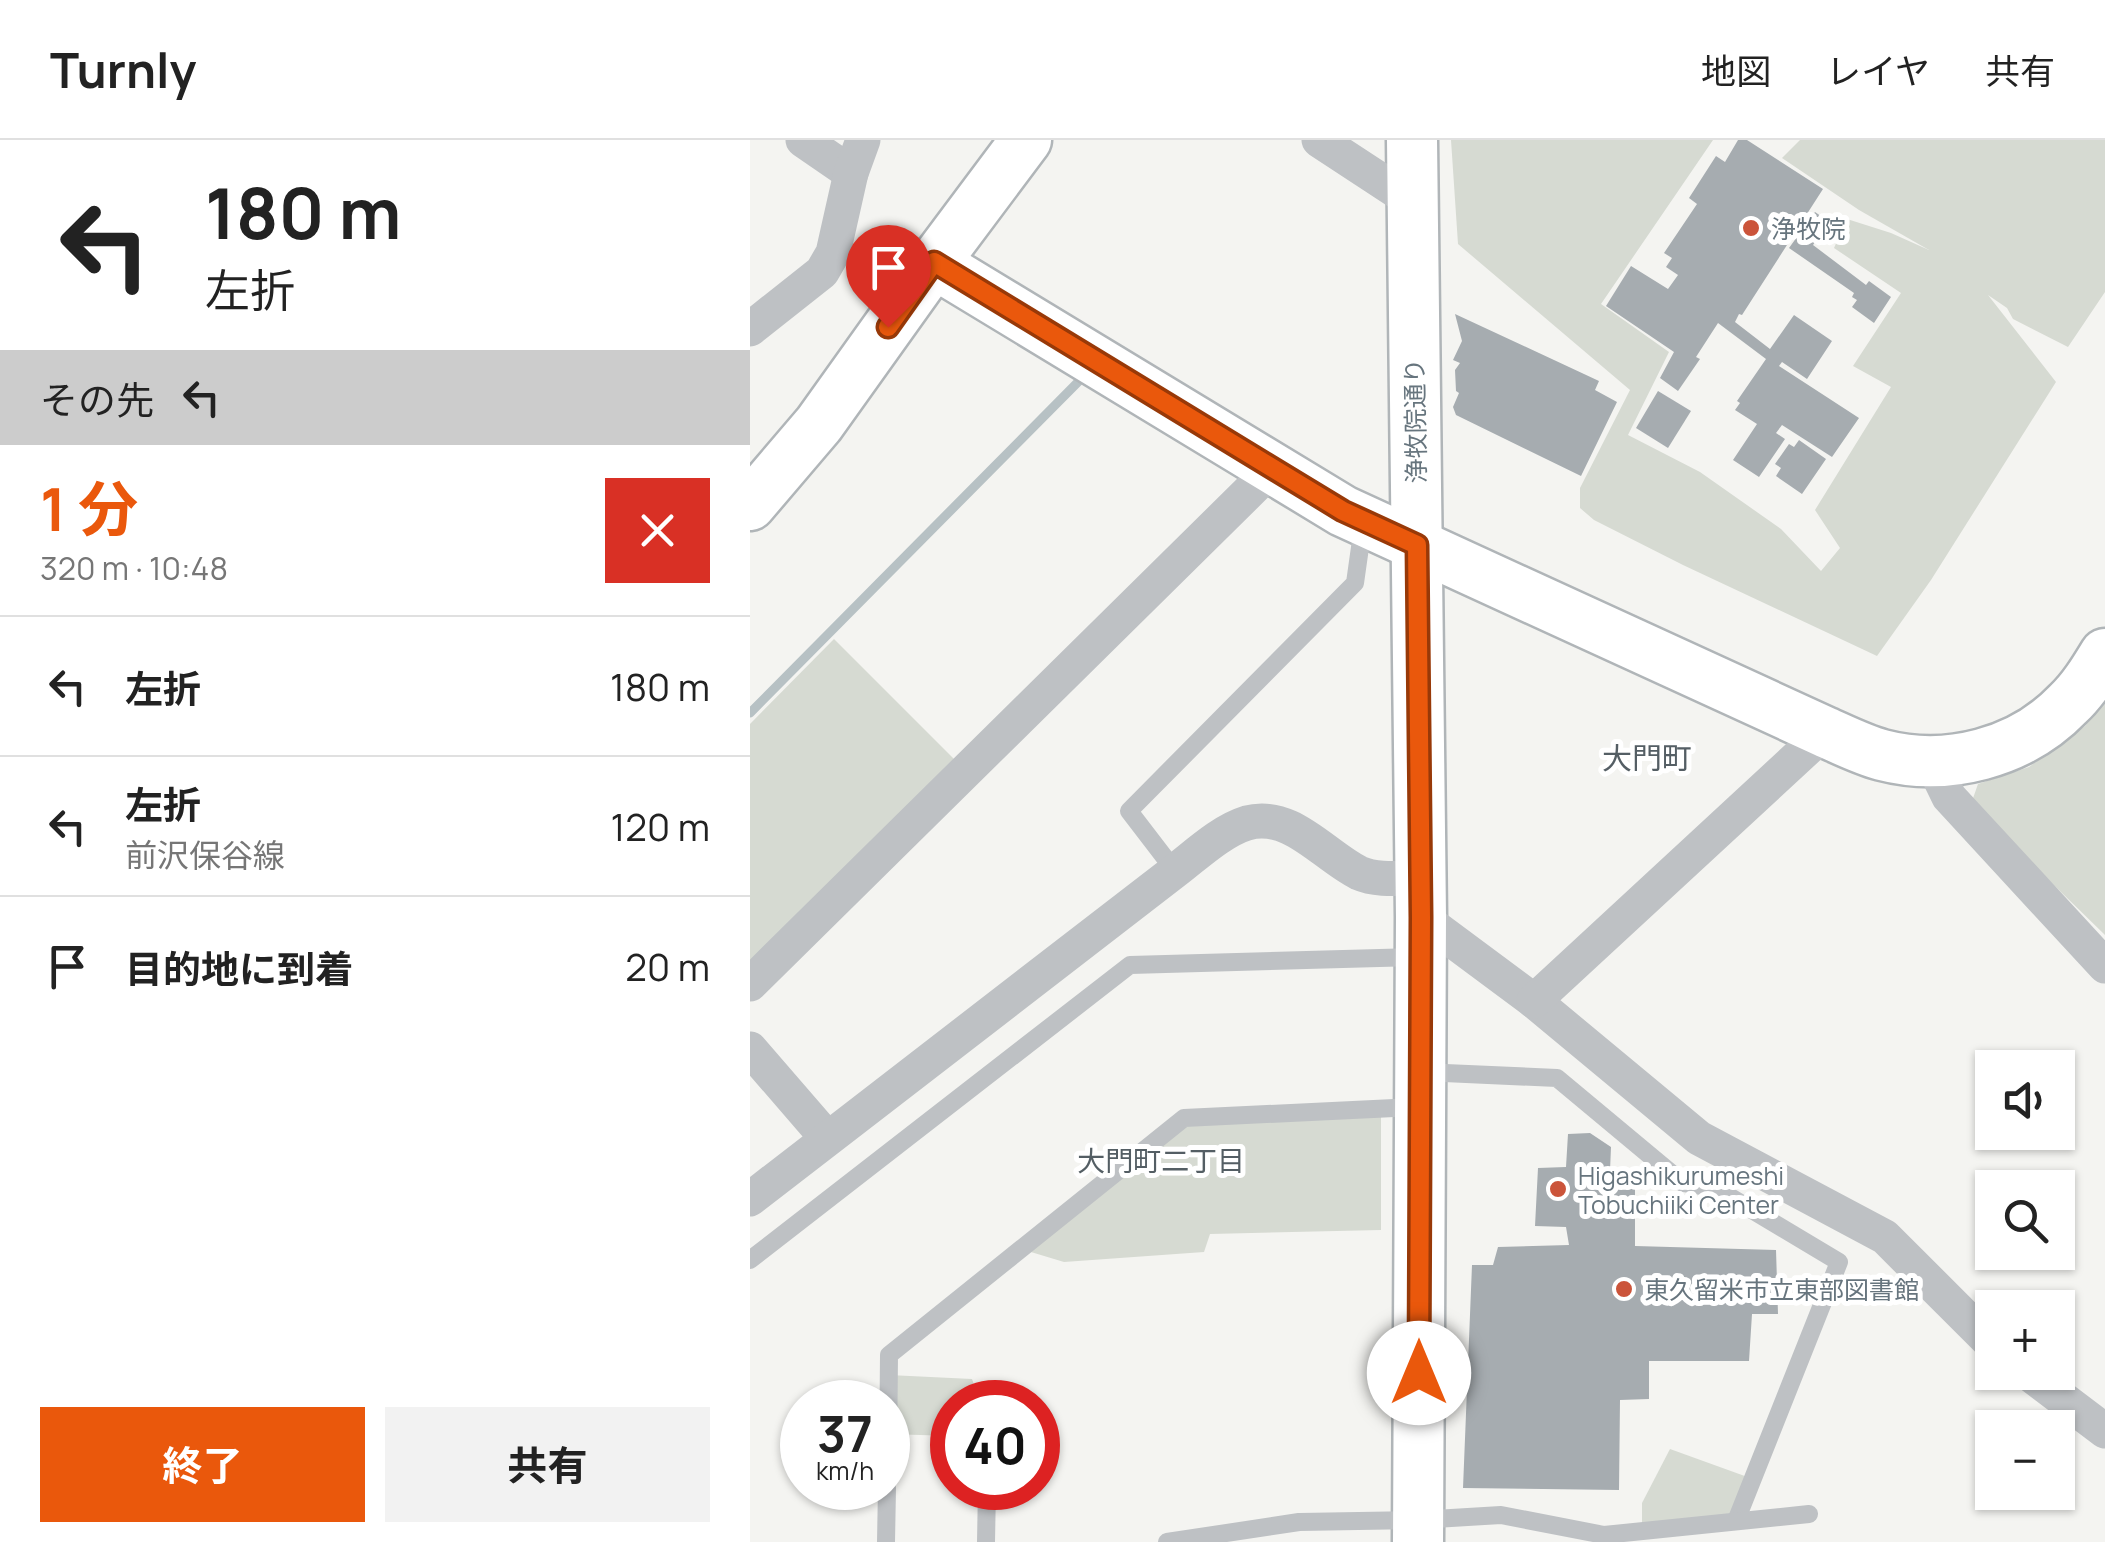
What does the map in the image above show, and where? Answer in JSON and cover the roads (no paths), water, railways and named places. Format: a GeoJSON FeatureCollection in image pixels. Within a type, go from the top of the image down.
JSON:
{"type":"FeatureCollection","features":[{"type":"Feature","properties":{"kind":"street"},"geometry":{"type":"LineString","coordinates":[[750,330],[822,272],[833,253],[857,156],[803,140]]}},
{"type":"Feature","properties":{"kind":"street"},"geometry":{"type":"LineString","coordinates":[[750,505],[819,424],[1026,140]]}},
{"type":"Feature","properties":{"kind":"street"},"geometry":{"type":"LineString","coordinates":[[1320,140],[1412,201]]}},
{"type":"Feature","properties":{"kind":"street","name":"浄牧院通り"},"geometry":{"type":"LineString","coordinates":[[1412,140],[1421,917],[1418,1531]]}},
{"type":"Feature","properties":{"kind":"street"},"geometry":{"type":"LineString","coordinates":[[934,262],[1343,511],[1879,755],[1932,762],[1997,750],[2025,737],[2067,706],[2102,666]]}},
{"type":"Feature","properties":{"kind":"street"},"geometry":{"type":"LineString","coordinates":[[750,984],[1272,469]]}},
{"type":"Feature","properties":{"kind":"street"},"geometry":{"type":"LineString","coordinates":[[1534,1002],[1825,732]]}},
{"type":"Feature","properties":{"kind":"street"},"geometry":{"type":"LineString","coordinates":[[1932,762],[1950,796],[2105,966]]}},
{"type":"Feature","properties":{"kind":"street"},"geometry":{"type":"LineString","coordinates":[[750,1199],[1175,871],[1231,830],[1260,820],[1278,822],[1298,831],[1357,872],[1371,877],[1534,1002],[1700,1138],[1885,1238],[1975,1327]]}},
{"type":"Feature","properties":{"kind":"street"},"geometry":{"type":"LineString","coordinates":[[750,1050],[827,1138]]}},
{"type":"Feature","properties":{"kind":"street"},"geometry":{"type":"LineString","coordinates":[[2050,1390],[2105,1432]]}},
{"type":"Feature","properties":{"kind":"lane"},"geometry":{"type":"LineString","coordinates":[[1175,871],[1129,811],[1355,583],[1364,520]]}},
{"type":"Feature","properties":{"kind":"lane"},"geometry":{"type":"LineString","coordinates":[[750,1260],[1130,965],[1421,917]]}},
{"type":"Feature","properties":{"kind":"lane"},"geometry":{"type":"LineString","coordinates":[[889,1380],[889,1355],[1184,1118],[1420,1089],[1557,1078],[1683,1183],[1717,1189],[1838,1262],[1736,1521]]}},
{"type":"Feature","properties":{"kind":"lane"},"geometry":{"type":"LineString","coordinates":[[886,1542],[887,1510]]}},
{"type":"Feature","properties":{"kind":"lane"},"geometry":{"type":"LineString","coordinates":[[986,1542],[987,1510]]}},
{"type":"Feature","properties":{"kind":"lane"},"geometry":{"type":"LineString","coordinates":[[1167,1542],[1299,1522],[1418,1531],[1501,1515],[1604,1536],[1809,1514]]}},
{"type":"Feature","properties":{"kind":"waterway"},"geometry":{"type":"LineString","coordinates":[[750,713],[1080,380]]}},
{"type":"Feature","properties":{"kind":"place","name":"浄牧院"},"geometry":{"type":"Point","coordinates":[1751,228]}},
{"type":"Feature","properties":{"kind":"place","name":"Higashikurumeshi Tobuchiiki Center"},"geometry":{"type":"Point","coordinates":[1558,1189]}},
{"type":"Feature","properties":{"kind":"place","name":"東久留米市立東部図書館"},"geometry":{"type":"Point","coordinates":[1624,1289]}},
{"type":"Feature","properties":{"kind":"district","name":"大門町"},"geometry":{"type":"Point","coordinates":[1647,757]}},
{"type":"Feature","properties":{"kind":"district","name":"大門町二丁目"},"geometry":{"type":"Point","coordinates":[1161,1160]}}]}
